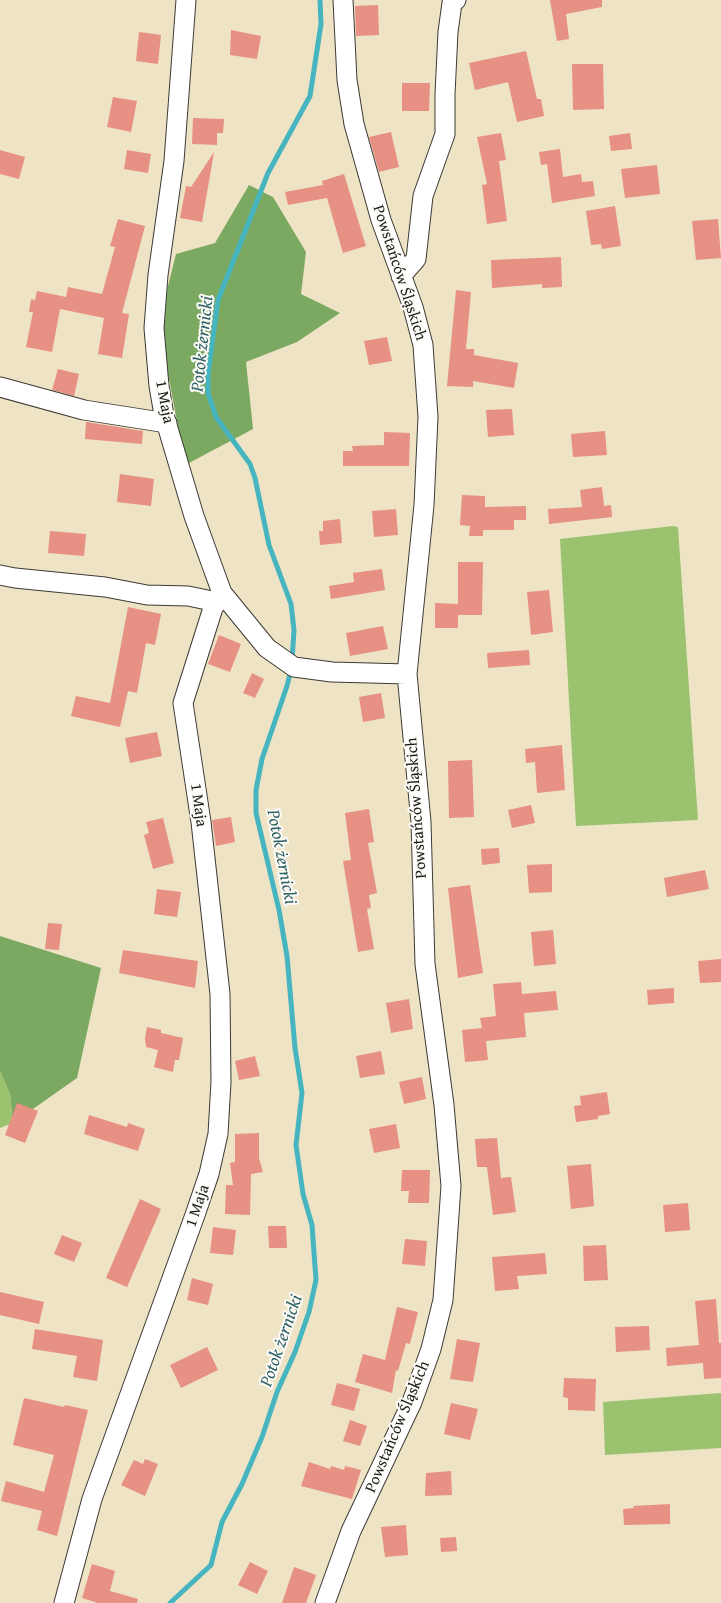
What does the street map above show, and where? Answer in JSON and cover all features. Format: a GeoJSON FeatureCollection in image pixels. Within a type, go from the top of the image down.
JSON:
{"type":"FeatureCollection","features":[{"type":"Feature","properties":{"kind":"street","name":"1 Maja"},"geometry":{"type":"LineString","coordinates":[[64,1603],[92,1499],[195,1215],[209,1174],[218,1134],[221,1082],[220,994],[201,822],[182,703],[219,598],[167,423],[159,386],[154,328],[158,275],[174,161],[186,0]]}},
{"type":"Feature","properties":{"kind":"street","name":"Powstańców Śląskich"},"geometry":{"type":"LineString","coordinates":[[325,1603],[351,1531],[412,1402],[432,1349],[443,1300],[450,1186],[444,1105],[424,964],[421,822],[407,674],[424,505],[428,417],[423,345],[413,307],[381,220],[354,124],[347,80],[343,0]]}},
{"type":"Feature","properties":{"kind":"street"},"geometry":{"type":"LineString","coordinates":[[401,276],[416,259],[423,196],[446,134],[445,94],[448,32],[452,3],[456,0]]}},
{"type":"Feature","properties":{"kind":"street"},"geometry":{"type":"LineString","coordinates":[[0,387],[84,410],[167,423]]}},
{"type":"Feature","properties":{"kind":"street"},"geometry":{"type":"LineString","coordinates":[[0,575],[105,587],[147,595],[219,598],[272,652],[294,667],[332,672],[407,674]]}},
{"type":"Feature","properties":{"kind":"green space"},"geometry":{"type":"Polygon","coordinates":[[[249,185],[273,197],[306,252],[301,294],[340,313],[297,342],[246,362],[253,429],[189,463],[183,453],[162,342],[164,302],[176,254],[215,243],[249,185]]]}},
{"type":"Feature","properties":{"kind":"green space"},"geometry":{"type":"Polygon","coordinates":[[[673,526],[678,527],[698,820],[576,826],[560,539],[673,526]]]}},
{"type":"Feature","properties":{"kind":"green space"},"geometry":{"type":"Polygon","coordinates":[[[0,936],[101,968],[77,1078],[13,1123],[10,1094],[0,1071],[0,936]]]}},
{"type":"Feature","properties":{"kind":"green space"},"geometry":{"type":"Polygon","coordinates":[[[0,1071],[10,1094],[13,1123],[0,1128],[0,1071]]]}},
{"type":"Feature","properties":{"kind":"green space"},"geometry":{"type":"Polygon","coordinates":[[[721,1393],[721,1448],[605,1455],[603,1402],[721,1393]]]}},
{"type":"Feature","properties":{"kind":"building"},"geometry":{"type":"Polygon","coordinates":[[[550,0],[602,0],[602,7],[566,14],[569,39],[557,41],[550,0]]]}},
{"type":"Feature","properties":{"kind":"building"},"geometry":{"type":"Polygon","coordinates":[[[378,5],[379,35],[356,36],[355,6],[378,5]]]}},
{"type":"Feature","properties":{"kind":"building"},"geometry":{"type":"Polygon","coordinates":[[[231,30],[261,36],[257,59],[230,55],[231,30]]]}},
{"type":"Feature","properties":{"kind":"building"},"geometry":{"type":"Polygon","coordinates":[[[139,32],[161,35],[158,64],[136,61],[139,32]]]}},
{"type":"Feature","properties":{"kind":"building"},"geometry":{"type":"Polygon","coordinates":[[[526,51],[537,99],[541,99],[544,116],[517,122],[508,82],[475,90],[469,63],[526,51]]]}},
{"type":"Feature","properties":{"kind":"building"},"geometry":{"type":"Polygon","coordinates":[[[572,64],[603,64],[604,109],[573,110],[572,64]]]}},
{"type":"Feature","properties":{"kind":"building"},"geometry":{"type":"Polygon","coordinates":[[[402,83],[430,83],[429,111],[402,111],[402,83]]]}},
{"type":"Feature","properties":{"kind":"building"},"geometry":{"type":"Polygon","coordinates":[[[113,97],[137,101],[131,132],[107,127],[113,97]]]}},
{"type":"Feature","properties":{"kind":"building"},"geometry":{"type":"Polygon","coordinates":[[[193,118],[224,119],[223,133],[217,133],[217,145],[192,144],[193,118]]]}},
{"type":"Feature","properties":{"kind":"building"},"geometry":{"type":"Polygon","coordinates":[[[391,132],[399,167],[379,172],[369,137],[391,132]]]}},
{"type":"Feature","properties":{"kind":"building"},"geometry":{"type":"Polygon","coordinates":[[[501,133],[506,160],[499,161],[507,221],[487,224],[482,185],[487,184],[477,137],[501,133]]]}},
{"type":"Feature","properties":{"kind":"building"},"geometry":{"type":"Polygon","coordinates":[[[630,133],[632,149],[611,151],[609,136],[630,133]]]}},
{"type":"Feature","properties":{"kind":"building"},"geometry":{"type":"Polygon","coordinates":[[[560,149],[563,177],[581,174],[582,182],[593,181],[595,196],[552,203],[547,164],[541,165],[539,152],[560,149]]]}},
{"type":"Feature","properties":{"kind":"building"},"geometry":{"type":"Polygon","coordinates":[[[0,150],[25,157],[19,179],[0,174],[0,150]]]}},
{"type":"Feature","properties":{"kind":"building"},"geometry":{"type":"Polygon","coordinates":[[[127,150],[151,154],[148,173],[124,169],[127,150]]]}},
{"type":"Feature","properties":{"kind":"building"},"geometry":{"type":"Polygon","coordinates":[[[214,152],[202,222],[180,218],[186,186],[191,187],[214,152]]]}},
{"type":"Feature","properties":{"kind":"building"},"geometry":{"type":"Polygon","coordinates":[[[657,165],[660,194],[625,198],[621,169],[657,165]]]}},
{"type":"Feature","properties":{"kind":"building"},"geometry":{"type":"Polygon","coordinates":[[[344,174],[366,246],[343,253],[327,198],[288,205],[285,192],[323,185],[322,181],[344,174]]]}},
{"type":"Feature","properties":{"kind":"building"},"geometry":{"type":"Polygon","coordinates":[[[615,206],[621,246],[602,249],[601,244],[591,245],[586,211],[615,206]]]}},
{"type":"Feature","properties":{"kind":"building"},"geometry":{"type":"Polygon","coordinates":[[[118,219],[145,226],[122,313],[129,314],[122,358],[98,354],[104,318],[60,309],[52,352],[26,347],[33,312],[29,312],[31,299],[35,300],[37,291],[66,297],[68,287],[102,294],[115,247],[110,246],[118,219]]]}},
{"type":"Feature","properties":{"kind":"building"},"geometry":{"type":"Polygon","coordinates":[[[718,219],[721,258],[696,260],[692,221],[718,219]]]}},
{"type":"Feature","properties":{"kind":"building"},"geometry":{"type":"Polygon","coordinates":[[[561,257],[562,287],[542,288],[542,284],[492,288],[491,260],[561,257]]]}},
{"type":"Feature","properties":{"kind":"building"},"geometry":{"type":"Polygon","coordinates":[[[456,290],[471,292],[466,349],[474,349],[474,355],[518,363],[514,388],[473,381],[473,387],[447,386],[456,290]]]}},
{"type":"Feature","properties":{"kind":"building"},"geometry":{"type":"Polygon","coordinates":[[[387,337],[392,361],[369,365],[364,341],[387,337]]]}},
{"type":"Feature","properties":{"kind":"building"},"geometry":{"type":"Polygon","coordinates":[[[58,369],[79,374],[74,396],[52,390],[58,369]]]}},
{"type":"Feature","properties":{"kind":"building"},"geometry":{"type":"Polygon","coordinates":[[[512,409],[514,435],[488,437],[486,410],[512,409]]]}},
{"type":"Feature","properties":{"kind":"building"},"geometry":{"type":"Polygon","coordinates":[[[86,422],[143,431],[142,444],[85,439],[86,422]]]}},
{"type":"Feature","properties":{"kind":"building"},"geometry":{"type":"Polygon","coordinates":[[[605,431],[607,455],[573,457],[571,434],[605,431]]]}},
{"type":"Feature","properties":{"kind":"building"},"geometry":{"type":"Polygon","coordinates":[[[384,432],[410,433],[409,466],[343,466],[343,451],[353,451],[352,446],[384,445],[384,432]]]}},
{"type":"Feature","properties":{"kind":"building"},"geometry":{"type":"Polygon","coordinates":[[[120,474],[154,479],[151,506],[117,502],[120,474]]]}},
{"type":"Feature","properties":{"kind":"building"},"geometry":{"type":"Polygon","coordinates":[[[602,487],[604,506],[611,505],[612,517],[549,524],[548,509],[582,507],[580,490],[602,487]]]}},
{"type":"Feature","properties":{"kind":"building"},"geometry":{"type":"Polygon","coordinates":[[[462,495],[485,496],[485,507],[526,506],[526,520],[514,520],[514,530],[483,530],[483,536],[469,536],[470,526],[460,525],[462,495]]]}},
{"type":"Feature","properties":{"kind":"building"},"geometry":{"type":"Polygon","coordinates":[[[396,509],[398,535],[374,537],[372,511],[396,509]]]}},
{"type":"Feature","properties":{"kind":"building"},"geometry":{"type":"Polygon","coordinates":[[[340,519],[342,543],[320,545],[319,531],[323,531],[323,521],[340,519]]]}},
{"type":"Feature","properties":{"kind":"building"},"geometry":{"type":"Polygon","coordinates":[[[50,531],[86,534],[84,556],[48,553],[50,531]]]}},
{"type":"Feature","properties":{"kind":"building"},"geometry":{"type":"Polygon","coordinates":[[[458,562],[483,562],[482,615],[458,615],[458,562]]]}},
{"type":"Feature","properties":{"kind":"building"},"geometry":{"type":"Polygon","coordinates":[[[382,569],[385,590],[331,599],[329,586],[354,582],[353,573],[382,569]]]}},
{"type":"Feature","properties":{"kind":"building"},"geometry":{"type":"Polygon","coordinates":[[[549,590],[553,632],[531,635],[527,592],[549,590]]]}},
{"type":"Feature","properties":{"kind":"building"},"geometry":{"type":"Polygon","coordinates":[[[435,603],[458,604],[458,628],[435,628],[435,603]]]}},
{"type":"Feature","properties":{"kind":"building"},"geometry":{"type":"Polygon","coordinates":[[[128,607],[161,614],[155,645],[146,643],[137,693],[128,691],[120,727],[71,716],[76,696],[110,703],[128,607]]]}},
{"type":"Feature","properties":{"kind":"building"},"geometry":{"type":"Polygon","coordinates":[[[383,626],[388,649],[350,656],[346,633],[383,626]]]}},
{"type":"Feature","properties":{"kind":"building"},"geometry":{"type":"Polygon","coordinates":[[[219,635],[241,644],[230,672],[208,664],[219,635]]]}},
{"type":"Feature","properties":{"kind":"building"},"geometry":{"type":"Polygon","coordinates":[[[529,650],[530,665],[488,668],[487,653],[529,650]]]}},
{"type":"Feature","properties":{"kind":"building"},"geometry":{"type":"Polygon","coordinates":[[[252,673],[264,679],[255,698],[243,693],[252,673]]]}},
{"type":"Feature","properties":{"kind":"building"},"geometry":{"type":"Polygon","coordinates":[[[381,693],[385,718],[363,722],[359,697],[381,693]]]}},
{"type":"Feature","properties":{"kind":"building"},"geometry":{"type":"Polygon","coordinates":[[[157,732],[162,756],[130,763],[125,738],[157,732]]]}},
{"type":"Feature","properties":{"kind":"building"},"geometry":{"type":"Polygon","coordinates":[[[562,745],[565,790],[537,793],[535,762],[526,763],[525,749],[562,745]]]}},
{"type":"Feature","properties":{"kind":"building"},"geometry":{"type":"Polygon","coordinates":[[[472,760],[474,817],[449,818],[448,761],[472,760]]]}},
{"type":"Feature","properties":{"kind":"building"},"geometry":{"type":"Polygon","coordinates":[[[531,805],[535,823],[512,828],[508,810],[531,805]]]}},
{"type":"Feature","properties":{"kind":"building"},"geometry":{"type":"Polygon","coordinates":[[[369,809],[374,842],[368,843],[377,893],[369,895],[371,908],[367,909],[374,949],[358,952],[343,861],[351,860],[345,813],[369,809]]]}},
{"type":"Feature","properties":{"kind":"building"},"geometry":{"type":"Polygon","coordinates":[[[231,817],[235,842],[216,846],[212,820],[231,817]]]}},
{"type":"Feature","properties":{"kind":"building"},"geometry":{"type":"Polygon","coordinates":[[[163,818],[174,863],[153,869],[144,835],[149,833],[146,822],[163,818]]]}},
{"type":"Feature","properties":{"kind":"building"},"geometry":{"type":"Polygon","coordinates":[[[499,848],[500,863],[482,865],[481,849],[499,848]]]}},
{"type":"Feature","properties":{"kind":"building"},"geometry":{"type":"Polygon","coordinates":[[[552,864],[552,892],[529,893],[527,865],[552,864]]]}},
{"type":"Feature","properties":{"kind":"building"},"geometry":{"type":"Polygon","coordinates":[[[705,870],[709,889],[667,897],[664,878],[705,870]]]}},
{"type":"Feature","properties":{"kind":"building"},"geometry":{"type":"Polygon","coordinates":[[[470,885],[483,973],[458,978],[448,888],[470,885]]]}},
{"type":"Feature","properties":{"kind":"building"},"geometry":{"type":"Polygon","coordinates":[[[157,889],[181,892],[177,917],[154,914],[157,889]]]}},
{"type":"Feature","properties":{"kind":"building"},"geometry":{"type":"Polygon","coordinates":[[[48,923],[62,924],[59,950],[45,949],[48,923]]]}},
{"type":"Feature","properties":{"kind":"building"},"geometry":{"type":"Polygon","coordinates":[[[553,930],[556,964],[534,966],[531,932],[553,930]]]}},
{"type":"Feature","properties":{"kind":"building"},"geometry":{"type":"Polygon","coordinates":[[[123,950],[198,961],[195,988],[119,973],[123,950]]]}},
{"type":"Feature","properties":{"kind":"building"},"geometry":{"type":"Polygon","coordinates":[[[721,959],[721,982],[700,983],[698,961],[721,959]]]}},
{"type":"Feature","properties":{"kind":"building"},"geometry":{"type":"Polygon","coordinates":[[[521,982],[522,994],[556,991],[558,1010],[524,1013],[526,1037],[486,1041],[488,1060],[465,1062],[462,1030],[482,1028],[480,1018],[496,1016],[493,984],[521,982]]]}},
{"type":"Feature","properties":{"kind":"building"},"geometry":{"type":"Polygon","coordinates":[[[674,988],[674,1003],[648,1005],[647,990],[674,988]]]}},
{"type":"Feature","properties":{"kind":"building"},"geometry":{"type":"Polygon","coordinates":[[[409,999],[413,1029],[391,1033],[386,1003],[409,999]]]}},
{"type":"Feature","properties":{"kind":"building"},"geometry":{"type":"Polygon","coordinates":[[[147,1027],[161,1030],[161,1033],[183,1038],[179,1060],[175,1060],[173,1072],[154,1067],[158,1050],[146,1047],[147,1027]]]}},
{"type":"Feature","properties":{"kind":"building"},"geometry":{"type":"Polygon","coordinates":[[[381,1051],[385,1074],[360,1078],[356,1056],[381,1051]]]}},
{"type":"Feature","properties":{"kind":"building"},"geometry":{"type":"Polygon","coordinates":[[[255,1056],[260,1076],[239,1080],[235,1061],[255,1056]]]}},
{"type":"Feature","properties":{"kind":"building"},"geometry":{"type":"Polygon","coordinates":[[[422,1077],[426,1099],[404,1104],[399,1082],[422,1077]]]}},
{"type":"Feature","properties":{"kind":"building"},"geometry":{"type":"Polygon","coordinates":[[[607,1092],[610,1114],[598,1116],[598,1119],[576,1122],[574,1106],[581,1105],[580,1096],[607,1092]]]}},
{"type":"Feature","properties":{"kind":"building"},"geometry":{"type":"Polygon","coordinates":[[[17,1103],[38,1111],[25,1143],[5,1135],[17,1103]]]}},
{"type":"Feature","properties":{"kind":"building"},"geometry":{"type":"Polygon","coordinates":[[[89,1115],[127,1127],[128,1123],[145,1129],[138,1151],[84,1134],[89,1115]]]}},
{"type":"Feature","properties":{"kind":"building"},"geometry":{"type":"Polygon","coordinates":[[[396,1124],[400,1148],[374,1153],[369,1129],[396,1124]]]}},
{"type":"Feature","properties":{"kind":"building"},"geometry":{"type":"Polygon","coordinates":[[[259,1133],[259,1158],[263,1172],[251,1174],[250,1215],[225,1214],[226,1185],[233,1185],[230,1163],[235,1162],[235,1134],[259,1133]]]}},
{"type":"Feature","properties":{"kind":"building"},"geometry":{"type":"Polygon","coordinates":[[[497,1138],[501,1178],[511,1177],[516,1212],[493,1215],[487,1167],[477,1167],[475,1139],[497,1138]]]}},
{"type":"Feature","properties":{"kind":"building"},"geometry":{"type":"Polygon","coordinates":[[[591,1164],[594,1206],[571,1209],[567,1166],[591,1164]]]}},
{"type":"Feature","properties":{"kind":"building"},"geometry":{"type":"Polygon","coordinates":[[[402,1170],[430,1170],[429,1203],[408,1203],[409,1191],[401,1191],[402,1170]]]}},
{"type":"Feature","properties":{"kind":"building"},"geometry":{"type":"Polygon","coordinates":[[[140,1199],[161,1209],[127,1287],[106,1278],[140,1199]]]}},
{"type":"Feature","properties":{"kind":"building"},"geometry":{"type":"Polygon","coordinates":[[[688,1203],[690,1230],[665,1232],[663,1205],[688,1203]]]}},
{"type":"Feature","properties":{"kind":"building"},"geometry":{"type":"Polygon","coordinates":[[[268,1226],[286,1226],[287,1248],[269,1248],[268,1226]]]}},
{"type":"Feature","properties":{"kind":"building"},"geometry":{"type":"Polygon","coordinates":[[[213,1227],[236,1230],[233,1255],[210,1253],[213,1227]]]}},
{"type":"Feature","properties":{"kind":"building"},"geometry":{"type":"Polygon","coordinates":[[[62,1235],[82,1243],[74,1262],[54,1254],[62,1235]]]}},
{"type":"Feature","properties":{"kind":"building"},"geometry":{"type":"Polygon","coordinates":[[[405,1239],[427,1241],[425,1266],[402,1264],[405,1239]]]}},
{"type":"Feature","properties":{"kind":"building"},"geometry":{"type":"Polygon","coordinates":[[[606,1245],[608,1280],[584,1281],[583,1246],[606,1245]]]}},
{"type":"Feature","properties":{"kind":"building"},"geometry":{"type":"Polygon","coordinates":[[[545,1253],[547,1274],[517,1276],[519,1289],[495,1291],[492,1257],[545,1253]]]}},
{"type":"Feature","properties":{"kind":"building"},"geometry":{"type":"Polygon","coordinates":[[[192,1278],[213,1284],[208,1305],[187,1300],[192,1278]]]}},
{"type":"Feature","properties":{"kind":"building"},"geometry":{"type":"Polygon","coordinates":[[[0,1292],[44,1302],[39,1324],[0,1315],[0,1292]]]}},
{"type":"Feature","properties":{"kind":"building"},"geometry":{"type":"Polygon","coordinates":[[[716,1299],[719,1343],[721,1343],[721,1378],[704,1379],[703,1363],[667,1366],[666,1348],[699,1345],[695,1301],[716,1299]]]}},
{"type":"Feature","properties":{"kind":"building"},"geometry":{"type":"Polygon","coordinates":[[[397,1307],[418,1312],[410,1344],[406,1343],[398,1371],[396,1370],[392,1393],[355,1382],[363,1354],[385,1360],[397,1307]]]}},
{"type":"Feature","properties":{"kind":"building"},"geometry":{"type":"Polygon","coordinates":[[[649,1326],[650,1350],[616,1352],[615,1327],[649,1326]]]}},
{"type":"Feature","properties":{"kind":"building"},"geometry":{"type":"Polygon","coordinates":[[[35,1329],[103,1340],[97,1381],[73,1377],[77,1356],[32,1349],[35,1329]]]}},
{"type":"Feature","properties":{"kind":"building"},"geometry":{"type":"Polygon","coordinates":[[[457,1339],[480,1343],[473,1382],[450,1379],[457,1339]]]}},
{"type":"Feature","properties":{"kind":"building"},"geometry":{"type":"Polygon","coordinates":[[[207,1347],[218,1370],[181,1388],[170,1365],[207,1347]]]}},
{"type":"Feature","properties":{"kind":"building"},"geometry":{"type":"Polygon","coordinates":[[[564,1378],[596,1379],[595,1411],[568,1410],[568,1398],[563,1397],[564,1378]]]}},
{"type":"Feature","properties":{"kind":"building"},"geometry":{"type":"Polygon","coordinates":[[[337,1383],[360,1389],[354,1411],[331,1405],[337,1383]]]}},
{"type":"Feature","properties":{"kind":"building"},"geometry":{"type":"Polygon","coordinates":[[[24,1398],[88,1410],[57,1536],[37,1530],[42,1511],[1,1501],[6,1481],[44,1492],[54,1455],[13,1445],[24,1398]]]}},
{"type":"Feature","properties":{"kind":"building"},"geometry":{"type":"Polygon","coordinates":[[[451,1403],[478,1409],[470,1440],[444,1434],[451,1403]]]}},
{"type":"Feature","properties":{"kind":"building"},"geometry":{"type":"Polygon","coordinates":[[[350,1420],[367,1426],[360,1446],[343,1441],[350,1420]]]}},
{"type":"Feature","properties":{"kind":"building"},"geometry":{"type":"Polygon","coordinates":[[[145,1459],[158,1464],[145,1496],[121,1485],[134,1460],[143,1464],[145,1459]]]}},
{"type":"Feature","properties":{"kind":"building"},"geometry":{"type":"Polygon","coordinates":[[[309,1462],[330,1469],[331,1466],[344,1470],[345,1466],[361,1470],[352,1499],[301,1486],[309,1462]]]}},
{"type":"Feature","properties":{"kind":"building"},"geometry":{"type":"Polygon","coordinates":[[[451,1471],[452,1495],[425,1496],[426,1473],[451,1471]]]}},
{"type":"Feature","properties":{"kind":"building"},"geometry":{"type":"Polygon","coordinates":[[[670,1504],[670,1524],[624,1525],[623,1509],[634,1508],[633,1506],[670,1504]]]}},
{"type":"Feature","properties":{"kind":"building"},"geometry":{"type":"Polygon","coordinates":[[[406,1525],[408,1555],[385,1557],[381,1527],[406,1525]]]}},
{"type":"Feature","properties":{"kind":"building"},"geometry":{"type":"Polygon","coordinates":[[[456,1537],[457,1551],[441,1552],[440,1538],[456,1537]]]}},
{"type":"Feature","properties":{"kind":"building"},"geometry":{"type":"Polygon","coordinates":[[[250,1562],[268,1571],[257,1594],[238,1585],[250,1562]]]}},
{"type":"Feature","properties":{"kind":"building"},"geometry":{"type":"Polygon","coordinates":[[[92,1564],[115,1571],[110,1591],[138,1599],[137,1603],[98,1603],[82,1598],[92,1564]]]}},
{"type":"Feature","properties":{"kind":"building"},"geometry":{"type":"Polygon","coordinates":[[[294,1567],[316,1575],[306,1603],[282,1603],[294,1567]]]}},
{"type":"Feature","properties":{"kind":"waterway","name":"Potok żernicki"},"geometry":{"type":"LineString","coordinates":[[292,661],[294,630],[291,604],[269,545],[255,478],[250,464],[216,417],[208,393],[208,374],[218,300],[268,173],[310,96],[321,24],[320,0]]}},
{"type":"Feature","properties":{"kind":"waterway","name":"Potok żernicki"},"geometry":{"type":"LineString","coordinates":[[170,1603],[211,1565],[222,1522],[242,1484],[262,1437],[277,1392],[295,1352],[309,1312],[316,1280],[312,1225],[303,1194],[296,1145],[302,1093],[295,1048],[287,956],[279,910],[256,813],[256,790],[262,759],[291,670]]}}]}
